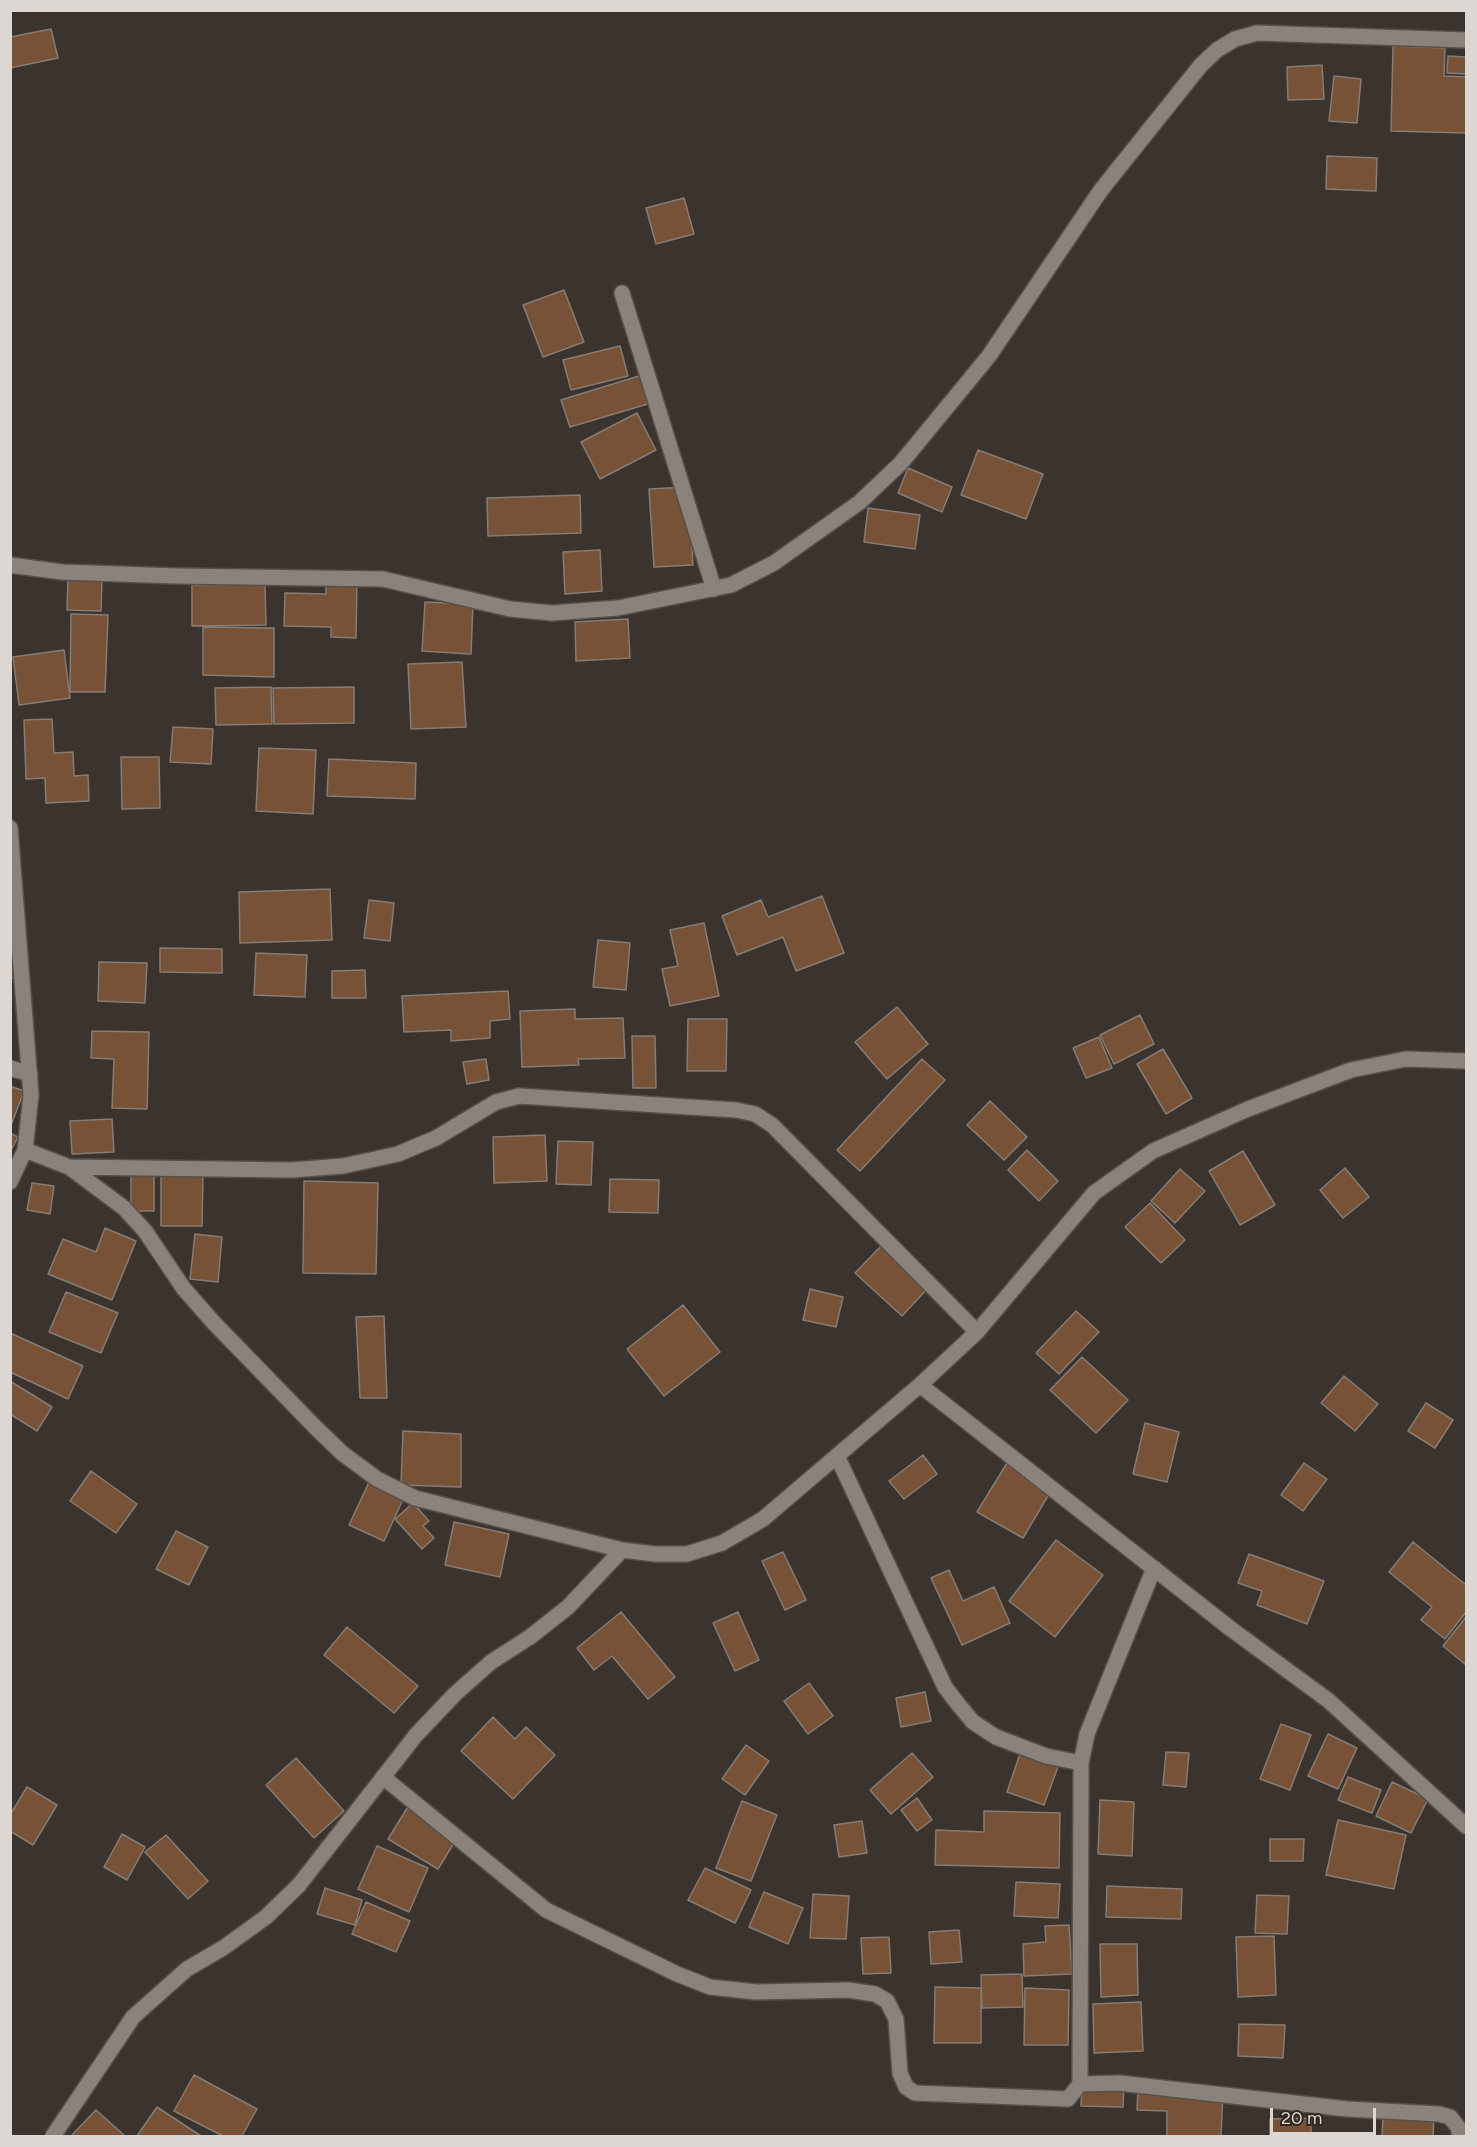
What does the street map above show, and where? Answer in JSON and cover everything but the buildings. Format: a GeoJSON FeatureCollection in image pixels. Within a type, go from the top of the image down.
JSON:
{"type":"FeatureCollection","features":[{"type":"Feature","properties":{"kind":"street"},"geometry":{"type":"LineString","coordinates":[[10,565],[62,572],[383,579],[510,609],[552,613],[618,608],[731,585],[774,564],[860,502],[901,463],[989,356],[1101,190],[1201,64],[1217,50],[1235,39],[1257,33],[1467,40]]}},
{"type":"Feature","properties":{"kind":"street"},"geometry":{"type":"LineString","coordinates":[[622,292],[714,589]]}},
{"type":"Feature","properties":{"kind":"street"},"geometry":{"type":"LineString","coordinates":[[10,828],[30,1074],[30,1118],[25,1150],[10,1182]]}},
{"type":"Feature","properties":{"kind":"street"},"geometry":{"type":"LineString","coordinates":[[25,1150],[69,1167],[124,1208],[145,1231],[184,1289],[214,1323],[342,1453],[377,1479],[415,1498],[622,1550],[655,1554],[687,1554],[722,1543],[763,1519],[920,1385],[977,1332],[1094,1192],[1153,1151],[1248,1109],[1351,1070],[1406,1059],[1467,1061]]}},
{"type":"Feature","properties":{"kind":"street"},"geometry":{"type":"LineString","coordinates":[[10,1068],[30,1074]]}},
{"type":"Feature","properties":{"kind":"street"},"geometry":{"type":"LineString","coordinates":[[69,1167],[292,1170],[343,1166],[398,1154],[436,1138],[496,1102],[519,1096],[745,1112],[754,1114],[772,1125],[977,1332]]}},
{"type":"Feature","properties":{"kind":"street"},"geometry":{"type":"LineString","coordinates":[[920,1385],[1329,1701],[1467,1826]]}},
{"type":"Feature","properties":{"kind":"street"},"geometry":{"type":"LineString","coordinates":[[837,1456],[945,1687],[958,1704],[974,1722],[996,1737],[1046,1756],[1081,1763]]}},
{"type":"Feature","properties":{"kind":"street"},"geometry":{"type":"LineString","coordinates":[[53,2136],[133,2017],[187,1969],[223,1948],[266,1917],[299,1885],[416,1735],[455,1694],[491,1662],[568,1607],[622,1550]]}},
{"type":"Feature","properties":{"kind":"street"},"geometry":{"type":"LineString","coordinates":[[383,1777],[546,1910],[676,1974],[710,1987],[756,1992],[848,1990],[875,1994],[887,2001],[896,2019],[900,2073],[906,2087],[915,2093],[1068,2099],[1080,2084],[1081,1763],[1087,1734],[1154,1568]]}},
{"type":"Feature","properties":{"kind":"street"},"geometry":{"type":"LineString","coordinates":[[1080,2084],[1119,2083],[1347,2109],[1440,2114],[1454,2122],[1460,2136]]}}]}
